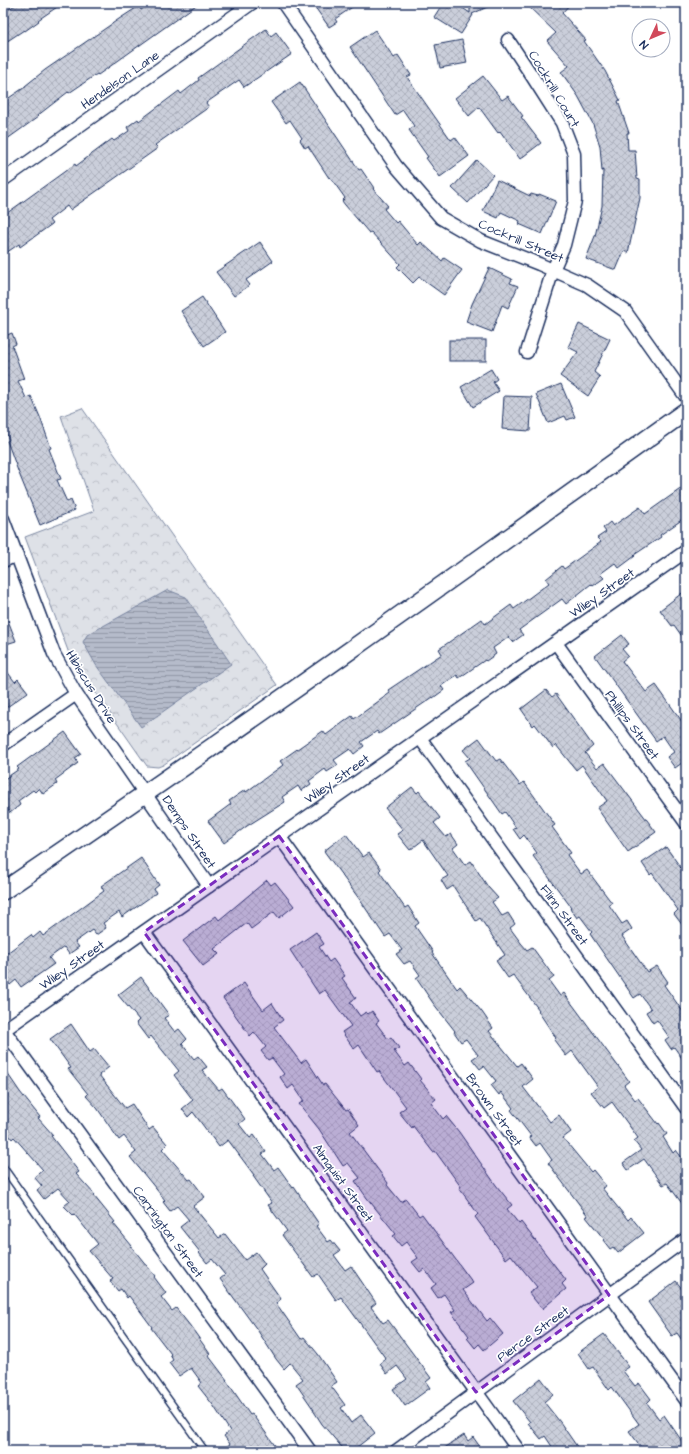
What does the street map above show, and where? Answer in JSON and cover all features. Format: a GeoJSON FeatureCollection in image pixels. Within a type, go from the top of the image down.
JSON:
{"type":"FeatureCollection","features":[{"type":"Feature","properties":{"kind":"main road"},"geometry":{"type":"LineString","coordinates":[[3,891],[146,794],[420,602],[686,411]]}},
{"type":"Feature","properties":{"kind":"street","name":"Hendelson Lane"},"geometry":{"type":"LineString","coordinates":[[3,180],[252,3]]}},
{"type":"Feature","properties":{"kind":"street","name":"Cockrill Street"},"geometry":{"type":"LineString","coordinates":[[283,3],[396,166],[442,218],[481,241],[587,285],[625,311],[686,397]]}},
{"type":"Feature","properties":{"kind":"street","name":"Cockrill Court"},"geometry":{"type":"LineString","coordinates":[[508,40],[562,123],[574,154],[575,201],[564,245],[553,270],[527,352]]}},
{"type":"Feature","properties":{"kind":"street","name":"Hibiscus Drive"},"geometry":{"type":"LineString","coordinates":[[3,519],[54,654],[76,694],[146,794]]}},
{"type":"Feature","properties":{"kind":"street","name":"Wiley Street"},"geometry":{"type":"LineString","coordinates":[[4,1030],[686,551]]}},
{"type":"Feature","properties":{"kind":"street"},"geometry":{"type":"LineString","coordinates":[[3,561],[17,555]]}},
{"type":"Feature","properties":{"kind":"street","name":"Phillips Street"},"geometry":{"type":"LineString","coordinates":[[556,643],[686,823]]}},
{"type":"Feature","properties":{"kind":"street"},"geometry":{"type":"LineString","coordinates":[[3,745],[76,694]]}},
{"type":"Feature","properties":{"kind":"street","name":"Flinn Street"},"geometry":{"type":"LineString","coordinates":[[420,738],[686,1108]]}},
{"type":"Feature","properties":{"kind":"street","name":"Demps Street"},"geometry":{"type":"LineString","coordinates":[[146,794],[209,886]]}},
{"type":"Feature","properties":{"kind":"street","name":"Brown Street"},"geometry":{"type":"LineString","coordinates":[[279,836],[686,1400]]}},
{"type":"Feature","properties":{"kind":"street","name":"Almquist Street"},"geometry":{"type":"LineString","coordinates":[[144,932],[519,1451]]}},
{"type":"Feature","properties":{"kind":"street","name":"Carrington Street"},"geometry":{"type":"LineString","coordinates":[[4,1030],[310,1451]]}},
{"type":"Feature","properties":{"kind":"street","name":"Pierce Street"},"geometry":{"type":"LineString","coordinates":[[396,1451],[686,1239]]}},
{"type":"Feature","properties":{"kind":"lane"},"geometry":{"type":"LineString","coordinates":[[3,1167],[205,1451]]}},
{"type":"Feature","properties":{"kind":"highlighted area"},"geometry":{"type":"Polygon","coordinates":[[[279,836],[609,1295],[476,1392],[144,932],[279,836]]]}},
{"type":"Feature","properties":{"kind":"green space"},"geometry":{"type":"Polygon","coordinates":[[[82,408],[277,685],[158,767],[147,766],[70,656],[25,537],[94,511],[61,416],[82,408]]]}},
{"type":"Feature","properties":{"kind":"water"},"geometry":{"type":"Polygon","coordinates":[[[168,590],[186,597],[231,664],[141,727],[96,665],[83,642],[87,635],[168,590]]]}},
{"type":"Feature","properties":{"kind":"building"},"geometry":{"type":"Polygon","coordinates":[[[18,3],[63,3],[25,31],[24,30],[3,44],[3,13],[18,3]]]}},
{"type":"Feature","properties":{"kind":"building"},"geometry":{"type":"Polygon","coordinates":[[[151,3],[199,3],[98,75],[97,74],[69,93],[68,92],[37,116],[38,117],[3,142],[3,102],[25,87],[45,70],[119,19],[139,6],[141,10],[151,3]]]}},
{"type":"Feature","properties":{"kind":"building"},"geometry":{"type":"Polygon","coordinates":[[[312,3],[358,3],[335,19],[337,22],[329,27],[312,3]]]}},
{"type":"Feature","properties":{"kind":"building"},"geometry":{"type":"Polygon","coordinates":[[[443,3],[455,3],[470,13],[470,3],[496,3],[472,14],[473,15],[461,34],[434,17],[443,3]]]}},
{"type":"Feature","properties":{"kind":"building"},"geometry":{"type":"Polygon","coordinates":[[[525,3],[571,3],[562,13],[586,40],[584,41],[605,71],[620,100],[618,101],[629,133],[627,133],[628,150],[635,150],[637,179],[640,180],[640,198],[628,253],[624,251],[616,270],[586,259],[595,236],[602,206],[603,170],[602,171],[600,146],[593,124],[578,96],[561,72],[569,66],[547,41],[556,33],[525,3]]]}},
{"type":"Feature","properties":{"kind":"building"},"geometry":{"type":"Polygon","coordinates":[[[266,29],[271,36],[276,32],[292,54],[244,87],[239,80],[206,103],[209,107],[155,145],[158,148],[70,210],[67,206],[49,220],[52,224],[20,247],[19,244],[3,255],[3,216],[75,164],[76,166],[112,139],[114,141],[129,131],[127,127],[138,119],[139,121],[179,91],[181,94],[199,80],[198,78],[266,29]]]}},
{"type":"Feature","properties":{"kind":"building"},"geometry":{"type":"Polygon","coordinates":[[[375,30],[394,58],[398,55],[411,75],[407,77],[451,140],[455,137],[469,156],[440,177],[426,158],[428,157],[409,130],[414,126],[403,110],[395,115],[350,47],[375,30]]]}},
{"type":"Feature","properties":{"kind":"building"},"geometry":{"type":"Polygon","coordinates":[[[462,40],[467,63],[440,68],[435,45],[462,40]]]}},
{"type":"Feature","properties":{"kind":"building"},"geometry":{"type":"Polygon","coordinates":[[[483,76],[502,100],[508,96],[523,116],[521,117],[541,143],[520,159],[500,131],[498,133],[479,107],[469,116],[455,98],[483,76]]]}},
{"type":"Feature","properties":{"kind":"building"},"geometry":{"type":"Polygon","coordinates":[[[300,82],[359,170],[361,169],[374,188],[373,189],[388,206],[384,209],[396,223],[398,221],[418,245],[421,242],[442,261],[444,258],[462,270],[444,295],[419,277],[413,283],[397,267],[400,264],[371,232],[369,233],[345,205],[342,201],[345,198],[330,177],[329,178],[308,146],[305,148],[300,140],[302,138],[290,120],[286,123],[271,102],[300,82]]]}},
{"type":"Feature","properties":{"kind":"building"},"geometry":{"type":"Polygon","coordinates":[[[477,160],[493,175],[468,203],[452,188],[477,160]]]}},
{"type":"Feature","properties":{"kind":"building"},"geometry":{"type":"Polygon","coordinates":[[[497,180],[530,196],[531,194],[538,196],[539,194],[556,201],[542,234],[519,224],[520,221],[501,212],[498,218],[483,211],[497,180]]]}},
{"type":"Feature","properties":{"kind":"building"},"geometry":{"type":"Polygon","coordinates":[[[260,242],[273,261],[246,280],[250,285],[234,296],[216,272],[260,242]]]}},
{"type":"Feature","properties":{"kind":"building"},"geometry":{"type":"Polygon","coordinates":[[[489,268],[512,279],[510,283],[518,286],[508,308],[502,305],[492,332],[466,322],[472,304],[489,268]]]}},
{"type":"Feature","properties":{"kind":"building"},"geometry":{"type":"Polygon","coordinates":[[[202,297],[225,332],[204,346],[181,311],[202,297]]]}},
{"type":"Feature","properties":{"kind":"building"},"geometry":{"type":"Polygon","coordinates":[[[579,324],[610,339],[594,372],[600,377],[588,396],[560,376],[578,352],[568,347],[579,324]]]}},
{"type":"Feature","properties":{"kind":"building"},"geometry":{"type":"Polygon","coordinates":[[[3,325],[7,335],[12,333],[16,344],[12,346],[24,379],[18,381],[26,398],[31,396],[40,417],[51,448],[49,449],[61,479],[57,480],[67,502],[71,500],[75,510],[40,525],[18,471],[7,441],[9,440],[3,426],[3,325]]]}},
{"type":"Feature","properties":{"kind":"building"},"geometry":{"type":"Polygon","coordinates":[[[449,340],[486,340],[486,361],[449,361],[449,340]]]}},
{"type":"Feature","properties":{"kind":"building"},"geometry":{"type":"Polygon","coordinates":[[[491,369],[497,379],[493,382],[499,391],[473,407],[461,387],[491,369]]]}},
{"type":"Feature","properties":{"kind":"building"},"geometry":{"type":"Polygon","coordinates":[[[561,384],[575,417],[567,420],[565,416],[548,423],[536,394],[561,384]]]}},
{"type":"Feature","properties":{"kind":"building"},"geometry":{"type":"Polygon","coordinates":[[[504,396],[532,397],[530,431],[502,429],[504,396]]]}},
{"type":"Feature","properties":{"kind":"building"},"geometry":{"type":"Polygon","coordinates":[[[686,485],[686,517],[660,535],[661,537],[634,555],[635,556],[619,568],[615,563],[600,574],[604,578],[593,586],[591,584],[566,604],[562,599],[519,630],[523,635],[513,642],[509,637],[493,648],[496,654],[459,678],[457,675],[441,686],[444,690],[433,698],[379,734],[377,731],[361,742],[364,746],[354,754],[350,749],[334,760],[338,765],[327,772],[325,769],[309,781],[311,784],[301,791],[298,786],[282,797],[285,802],[247,826],[224,843],[208,821],[231,804],[229,801],[245,790],[246,792],[283,765],[280,761],[323,731],[326,735],[352,716],[354,719],[390,693],[388,690],[442,654],[439,649],[482,619],[485,624],[511,605],[514,609],[549,583],[546,579],[562,566],[564,569],[601,542],[597,538],[606,532],[603,528],[610,522],[613,526],[640,507],[645,514],[686,485]]]}},
{"type":"Feature","properties":{"kind":"building"},"geometry":{"type":"Polygon","coordinates":[[[686,590],[686,642],[674,625],[672,626],[660,610],[686,590]]]}},
{"type":"Feature","properties":{"kind":"building"},"geometry":{"type":"Polygon","coordinates":[[[3,610],[16,641],[3,645],[3,610]]]}},
{"type":"Feature","properties":{"kind":"building"},"geometry":{"type":"Polygon","coordinates":[[[622,635],[629,644],[622,649],[628,656],[622,661],[646,692],[656,685],[686,727],[686,760],[675,768],[667,757],[674,752],[663,736],[656,741],[595,656],[622,635]]]}},
{"type":"Feature","properties":{"kind":"building"},"geometry":{"type":"Polygon","coordinates":[[[3,666],[15,682],[18,679],[28,692],[3,710],[3,666]]]}},
{"type":"Feature","properties":{"kind":"building"},"geometry":{"type":"Polygon","coordinates":[[[546,690],[552,697],[556,694],[593,746],[585,753],[597,768],[604,763],[656,832],[628,852],[597,808],[607,801],[582,765],[576,770],[556,745],[553,748],[535,724],[533,726],[521,709],[546,690]]]}},
{"type":"Feature","properties":{"kind":"building"},"geometry":{"type":"Polygon","coordinates":[[[65,732],[81,754],[75,758],[78,763],[55,780],[57,784],[43,794],[39,788],[35,792],[33,790],[18,801],[20,805],[10,813],[3,803],[3,780],[19,769],[17,767],[65,732]]]}},
{"type":"Feature","properties":{"kind":"building"},"geometry":{"type":"Polygon","coordinates":[[[479,738],[496,761],[500,759],[520,785],[524,782],[555,825],[552,827],[571,853],[567,855],[581,874],[587,870],[612,903],[609,905],[622,924],[627,921],[632,929],[622,936],[647,972],[657,966],[668,982],[664,985],[686,1016],[686,1064],[674,1047],[671,1049],[665,1040],[669,1037],[657,1020],[653,1023],[646,1012],[651,1009],[640,994],[634,998],[590,934],[592,932],[580,916],[577,918],[570,908],[571,907],[533,856],[537,853],[524,835],[520,839],[513,829],[516,828],[505,812],[502,814],[465,761],[470,758],[463,750],[479,738]]]}},
{"type":"Feature","properties":{"kind":"building"},"geometry":{"type":"Polygon","coordinates":[[[412,787],[417,793],[419,791],[440,818],[434,823],[446,837],[451,834],[458,844],[453,848],[465,865],[471,861],[488,887],[498,898],[492,902],[502,916],[508,913],[515,924],[510,928],[521,943],[527,950],[532,947],[554,977],[549,981],[560,996],[564,993],[629,1081],[624,1085],[635,1100],[638,1098],[667,1134],[663,1137],[673,1153],[676,1150],[686,1163],[686,1209],[667,1183],[663,1185],[644,1159],[628,1170],[623,1163],[641,1150],[634,1141],[638,1138],[612,1102],[604,1108],[591,1092],[598,1087],[572,1051],[566,1056],[554,1040],[556,1038],[538,1011],[539,1010],[513,975],[508,978],[496,961],[505,955],[480,918],[476,921],[453,886],[447,890],[441,880],[448,876],[423,840],[410,850],[397,834],[403,830],[385,808],[412,787]]]}},
{"type":"Feature","properties":{"kind":"building"},"geometry":{"type":"Polygon","coordinates":[[[346,834],[363,857],[369,853],[381,869],[379,871],[405,908],[408,906],[419,923],[415,926],[457,989],[460,986],[482,1012],[493,1028],[489,1031],[517,1066],[521,1063],[533,1079],[523,1087],[550,1122],[559,1115],[571,1132],[563,1138],[591,1172],[593,1170],[606,1186],[602,1188],[628,1220],[631,1217],[644,1233],[618,1253],[613,1247],[610,1249],[586,1217],[588,1216],[548,1163],[552,1160],[540,1143],[536,1146],[529,1137],[531,1136],[511,1110],[513,1108],[501,1092],[499,1095],[491,1085],[496,1081],[484,1066],[480,1069],[472,1059],[478,1055],[466,1039],[461,1042],[454,1032],[455,1031],[416,978],[420,975],[410,961],[404,964],[396,954],[402,950],[390,934],[385,937],[324,851],[346,834]]]}},
{"type":"Feature","properties":{"kind":"building"},"geometry":{"type":"Polygon","coordinates":[[[666,847],[686,875],[686,930],[674,914],[678,910],[652,873],[650,875],[642,863],[666,847]]]}},
{"type":"Feature","properties":{"kind":"building"},"geometry":{"type":"Polygon","coordinates":[[[141,858],[159,885],[154,889],[156,893],[122,917],[119,912],[103,923],[106,928],[96,935],[92,930],[75,942],[79,947],[69,954],[64,947],[49,958],[54,964],[21,987],[16,980],[10,985],[3,975],[3,956],[31,935],[33,938],[40,932],[43,936],[104,891],[101,886],[141,858]]]}},
{"type":"Feature","properties":{"kind":"building"},"geometry":{"type":"Polygon","coordinates":[[[267,880],[271,885],[275,882],[294,906],[279,918],[274,912],[251,929],[247,923],[214,949],[219,954],[203,966],[183,941],[216,916],[219,920],[267,880]]]}},
{"type":"Feature","properties":{"kind":"building"},"geometry":{"type":"Polygon","coordinates":[[[316,932],[324,944],[319,947],[329,962],[333,959],[345,976],[342,978],[356,998],[350,1002],[360,1016],[366,1012],[368,1014],[372,1011],[379,1021],[376,1023],[388,1039],[391,1037],[399,1048],[394,1051],[405,1066],[409,1063],[421,1079],[420,1080],[436,1099],[431,1103],[443,1119],[446,1116],[459,1132],[512,1205],[507,1209],[519,1224],[521,1222],[566,1280],[562,1284],[566,1289],[542,1309],[529,1293],[537,1287],[511,1255],[506,1259],[475,1217],[478,1214],[435,1151],[433,1152],[413,1126],[412,1128],[399,1112],[406,1107],[379,1071],[377,1072],[359,1045],[354,1049],[342,1032],[351,1026],[325,990],[319,994],[290,950],[316,932]]]}},
{"type":"Feature","properties":{"kind":"building"},"geometry":{"type":"Polygon","coordinates":[[[141,977],[169,1015],[164,1018],[175,1032],[179,1029],[187,1039],[182,1044],[194,1059],[198,1056],[207,1067],[202,1070],[219,1090],[222,1088],[245,1119],[239,1124],[250,1138],[254,1135],[266,1152],[262,1154],[274,1170],[278,1167],[293,1188],[294,1187],[319,1224],[316,1226],[328,1242],[331,1240],[340,1251],[334,1255],[345,1270],[351,1266],[376,1303],[371,1307],[383,1323],[388,1320],[431,1378],[426,1382],[430,1388],[405,1406],[393,1389],[407,1379],[397,1366],[387,1374],[380,1364],[386,1359],[341,1297],[336,1300],[318,1274],[313,1277],[282,1235],[287,1231],[268,1205],[272,1203],[253,1176],[254,1175],[228,1140],[219,1147],[193,1112],[188,1117],[182,1109],[193,1100],[174,1075],[179,1071],[151,1036],[148,1039],[136,1023],[139,1020],[118,995],[141,977]]]}},
{"type":"Feature","properties":{"kind":"building"},"geometry":{"type":"Polygon","coordinates":[[[244,983],[263,1010],[272,1003],[283,1020],[274,1027],[301,1063],[306,1059],[323,1085],[325,1084],[346,1110],[348,1109],[359,1125],[350,1132],[388,1183],[387,1185],[401,1202],[406,1199],[419,1216],[422,1214],[473,1283],[463,1290],[487,1321],[490,1318],[503,1334],[484,1350],[479,1344],[475,1348],[467,1338],[469,1336],[451,1312],[455,1310],[444,1294],[438,1298],[431,1288],[436,1284],[424,1269],[420,1272],[412,1262],[418,1258],[406,1242],[401,1246],[393,1236],[396,1234],[355,1181],[360,1178],[348,1163],[343,1166],[319,1129],[299,1104],[304,1101],[293,1085],[288,1089],[280,1077],[284,1074],[272,1058],[268,1060],[261,1051],[266,1047],[254,1032],[250,1036],[223,998],[244,983]]]}},
{"type":"Feature","properties":{"kind":"building"},"geometry":{"type":"Polygon","coordinates":[[[71,1024],[90,1052],[94,1049],[109,1067],[99,1075],[125,1108],[132,1104],[149,1130],[153,1127],[167,1144],[162,1149],[189,1180],[191,1179],[205,1197],[193,1206],[219,1238],[225,1234],[245,1260],[256,1252],[265,1264],[260,1269],[281,1299],[276,1303],[301,1339],[304,1337],[318,1354],[337,1382],[331,1386],[345,1405],[341,1408],[351,1423],[361,1415],[375,1433],[352,1451],[345,1451],[322,1424],[296,1384],[303,1379],[290,1363],[284,1369],[276,1359],[258,1331],[220,1279],[225,1275],[212,1259],[207,1263],[180,1227],[189,1220],[177,1206],[170,1211],[163,1202],[165,1200],[130,1157],[136,1152],[124,1136],[119,1140],[97,1108],[86,1096],[88,1094],[68,1069],[71,1068],[50,1039],[71,1024]]]}},
{"type":"Feature","properties":{"kind":"building"},"geometry":{"type":"Polygon","coordinates":[[[3,1067],[20,1092],[40,1117],[38,1118],[53,1135],[51,1136],[79,1172],[76,1174],[95,1195],[94,1196],[115,1222],[113,1223],[155,1276],[154,1277],[166,1293],[161,1297],[172,1311],[176,1308],[191,1327],[210,1354],[208,1355],[227,1380],[250,1415],[252,1414],[279,1451],[220,1451],[230,1444],[224,1436],[230,1431],[213,1405],[198,1386],[202,1383],[191,1368],[179,1376],[169,1363],[173,1360],[170,1355],[171,1354],[151,1328],[152,1327],[129,1296],[127,1298],[121,1289],[118,1291],[110,1281],[113,1279],[89,1251],[98,1244],[74,1214],[73,1215],[64,1206],[70,1201],[58,1188],[44,1199],[37,1190],[42,1186],[34,1177],[43,1170],[14,1137],[12,1139],[3,1127],[3,1067]]]}},
{"type":"Feature","properties":{"kind":"building"},"geometry":{"type":"Polygon","coordinates":[[[676,1281],[686,1294],[686,1346],[677,1333],[672,1336],[648,1302],[676,1281]]]}},
{"type":"Feature","properties":{"kind":"building"},"geometry":{"type":"Polygon","coordinates":[[[604,1334],[629,1367],[623,1371],[635,1386],[639,1383],[651,1399],[647,1403],[659,1419],[664,1415],[686,1447],[681,1451],[644,1451],[629,1431],[639,1424],[612,1387],[609,1390],[593,1367],[589,1369],[578,1353],[604,1334]]]}},
{"type":"Feature","properties":{"kind":"building"},"geometry":{"type":"Polygon","coordinates":[[[541,1378],[553,1394],[544,1402],[580,1451],[555,1451],[545,1436],[541,1439],[528,1423],[530,1422],[513,1401],[541,1378]]]}},
{"type":"Feature","properties":{"kind":"building"},"geometry":{"type":"Polygon","coordinates":[[[464,1435],[468,1441],[473,1437],[483,1451],[440,1451],[464,1435]]]}}]}
